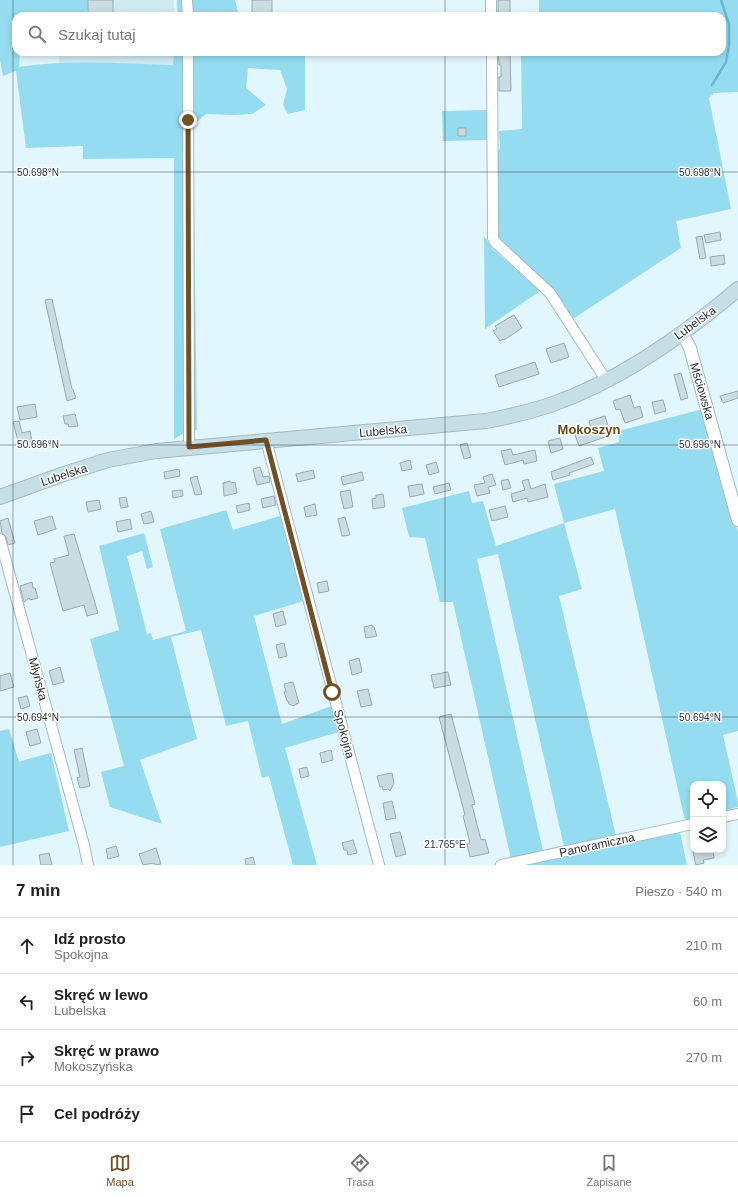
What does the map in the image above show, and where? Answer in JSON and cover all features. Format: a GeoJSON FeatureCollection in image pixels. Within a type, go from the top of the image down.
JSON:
{"type":"FeatureCollection","features":[{"type":"Feature","properties":{"kind":"main road","name":"Lubelska"},"geometry":{"type":"LineString","coordinates":[[0,497],[108,460],[156,451],[486,421],[551,405],[576,395],[606,380],[682,333],[710,313],[738,289]]}},
{"type":"Feature","properties":{"kind":"street"},"geometry":{"type":"LineString","coordinates":[[188,0],[188,12]]}},
{"type":"Feature","properties":{"kind":"street"},"geometry":{"type":"LineString","coordinates":[[491,0],[492,12]]}},
{"type":"Feature","properties":{"kind":"street"},"geometry":{"type":"LineString","coordinates":[[188,56],[189,447]]}},
{"type":"Feature","properties":{"kind":"street"},"geometry":{"type":"LineString","coordinates":[[492,56],[492,238],[550,293],[606,380]]}},
{"type":"Feature","properties":{"kind":"street","name":"Mściowska"},"geometry":{"type":"LineString","coordinates":[[682,333],[690,348],[738,520]]}},
{"type":"Feature","properties":{"kind":"street","name":"Spokojna"},"geometry":{"type":"LineString","coordinates":[[266,440],[379,865]]}},
{"type":"Feature","properties":{"kind":"street","name":"Młyńska"},"geometry":{"type":"LineString","coordinates":[[0,539],[84,845],[88,865]]}},
{"type":"Feature","properties":{"kind":"street"},"geometry":{"type":"LineString","coordinates":[[726,816],[738,814]]}},
{"type":"Feature","properties":{"kind":"street","name":"Panoramiczna"},"geometry":{"type":"LineString","coordinates":[[501,865],[690,825]]}},
{"type":"Feature","properties":{"kind":"shaded area"},"geometry":{"type":"Polygon","coordinates":[[[0,0],[90,0],[86,12],[12,12],[12,56],[20,56],[19,67],[57,63],[173,65],[174,56],[305,56],[305,110],[288,114],[283,105],[287,89],[280,70],[248,68],[246,88],[266,105],[252,114],[206,114],[193,125],[197,430],[189,430],[174,439],[174,158],[83,159],[83,146],[26,148],[16,71],[3,76],[0,61],[0,0]]]}},
{"type":"Feature","properties":{"kind":"shaded area"},"geometry":{"type":"Polygon","coordinates":[[[61,0],[174,0],[174,12],[61,12],[61,0]]]}},
{"type":"Feature","properties":{"kind":"shaded area"},"geometry":{"type":"Polygon","coordinates":[[[177,0],[235,0],[238,12],[177,12],[177,0]]]}},
{"type":"Feature","properties":{"kind":"shaded area"},"geometry":{"type":"Polygon","coordinates":[[[539,0],[738,0],[738,92],[714,93],[709,98],[731,209],[676,221],[681,248],[573,319],[551,287],[497,239],[497,153],[500,148],[499,131],[522,129],[521,56],[726,56],[726,12],[539,12],[539,0]]]}},
{"type":"Feature","properties":{"kind":"shaded area"},"geometry":{"type":"Polygon","coordinates":[[[59,56],[174,56],[174,65],[59,64],[59,56]]]}},
{"type":"Feature","properties":{"kind":"shaded area"},"geometry":{"type":"Polygon","coordinates":[[[487,110],[487,140],[443,141],[442,111],[487,110]]]}},
{"type":"Feature","properties":{"kind":"shaded area"},"geometry":{"type":"Polygon","coordinates":[[[484,236],[493,249],[540,291],[485,329],[484,236]]]}},
{"type":"Feature","properties":{"kind":"shaded area"},"geometry":{"type":"Polygon","coordinates":[[[703,409],[738,532],[738,731],[723,735],[738,807],[726,810],[726,781],[690,781],[690,820],[685,821],[615,509],[564,523],[554,484],[604,471],[598,448],[619,442],[618,431],[703,409]]]}},
{"type":"Feature","properties":{"kind":"shaded area"},"geometry":{"type":"Polygon","coordinates":[[[469,491],[472,503],[483,501],[496,546],[564,523],[582,589],[559,596],[616,836],[564,847],[498,554],[477,559],[543,851],[511,859],[453,602],[440,602],[425,538],[409,537],[402,508],[469,491]]]}},
{"type":"Feature","properties":{"kind":"shaded area"},"geometry":{"type":"Polygon","coordinates":[[[226,510],[233,530],[283,515],[304,601],[254,616],[282,724],[334,705],[342,731],[285,748],[317,865],[293,865],[269,776],[262,778],[248,721],[226,726],[201,630],[171,637],[197,739],[140,760],[162,824],[110,807],[101,772],[124,766],[90,639],[119,630],[99,546],[144,533],[153,567],[147,569],[142,551],[127,556],[147,634],[151,633],[153,640],[186,631],[160,529],[226,510]]]}},
{"type":"Feature","properties":{"kind":"shaded area"},"geometry":{"type":"Polygon","coordinates":[[[9,729],[19,762],[51,753],[69,831],[0,847],[0,731],[9,729]]]}},
{"type":"Feature","properties":{"kind":"shaded area"},"geometry":{"type":"Polygon","coordinates":[[[680,832],[687,865],[522,865],[680,832]]]}},
{"type":"Feature","properties":{"kind":"building"},"geometry":{"type":"Polygon","coordinates":[[[88,0],[113,0],[113,12],[88,12],[88,0]]]}},
{"type":"Feature","properties":{"kind":"building"},"geometry":{"type":"Polygon","coordinates":[[[252,0],[272,0],[272,12],[252,12],[252,0]]]}},
{"type":"Feature","properties":{"kind":"building"},"geometry":{"type":"Polygon","coordinates":[[[498,0],[510,0],[510,12],[498,12],[498,0]]]}},
{"type":"Feature","properties":{"kind":"building"},"geometry":{"type":"Polygon","coordinates":[[[498,56],[510,56],[511,91],[499,91],[501,65],[499,65],[498,56]]]}},
{"type":"Feature","properties":{"kind":"building"},"geometry":{"type":"Polygon","coordinates":[[[458,128],[466,128],[466,136],[458,136],[458,128]]]}},
{"type":"Feature","properties":{"kind":"building"},"geometry":{"type":"Polygon","coordinates":[[[720,232],[721,240],[706,243],[704,235],[720,232]]]}},
{"type":"Feature","properties":{"kind":"building"},"geometry":{"type":"Polygon","coordinates":[[[702,236],[706,258],[700,259],[696,237],[702,236]]]}},
{"type":"Feature","properties":{"kind":"building"},"geometry":{"type":"Polygon","coordinates":[[[724,255],[725,264],[711,266],[710,257],[724,255]]]}},
{"type":"Feature","properties":{"kind":"building"},"geometry":{"type":"Polygon","coordinates":[[[52,299],[72,389],[76,398],[67,401],[45,300],[52,299]]]}},
{"type":"Feature","properties":{"kind":"building"},"geometry":{"type":"Polygon","coordinates":[[[514,315],[522,328],[500,341],[493,331],[497,329],[495,326],[514,315]]]}},
{"type":"Feature","properties":{"kind":"building"},"geometry":{"type":"Polygon","coordinates":[[[564,343],[569,357],[551,363],[546,349],[564,343]]]}},
{"type":"Feature","properties":{"kind":"building"},"geometry":{"type":"Polygon","coordinates":[[[535,362],[539,374],[499,387],[495,375],[535,362]]]}},
{"type":"Feature","properties":{"kind":"building"},"geometry":{"type":"Polygon","coordinates":[[[681,373],[688,398],[681,400],[674,375],[681,373]]]}},
{"type":"Feature","properties":{"kind":"building"},"geometry":{"type":"Polygon","coordinates":[[[738,391],[738,398],[723,403],[720,396],[738,391]]]}},
{"type":"Feature","properties":{"kind":"building"},"geometry":{"type":"Polygon","coordinates":[[[630,395],[634,408],[640,406],[643,417],[625,423],[620,409],[616,410],[613,401],[630,395]]]}},
{"type":"Feature","properties":{"kind":"building"},"geometry":{"type":"Polygon","coordinates":[[[663,400],[666,411],[655,414],[652,402],[663,400]]]}},
{"type":"Feature","properties":{"kind":"building"},"geometry":{"type":"Polygon","coordinates":[[[35,404],[37,417],[20,420],[17,407],[35,404]]]}},
{"type":"Feature","properties":{"kind":"building"},"geometry":{"type":"Polygon","coordinates":[[[75,414],[78,426],[69,427],[68,424],[65,424],[63,416],[75,414]]]}},
{"type":"Feature","properties":{"kind":"building"},"geometry":{"type":"Polygon","coordinates":[[[605,416],[611,435],[579,446],[575,435],[591,429],[589,421],[605,416]]]}},
{"type":"Feature","properties":{"kind":"building"},"geometry":{"type":"Polygon","coordinates":[[[19,421],[22,433],[30,431],[32,441],[19,445],[13,422],[19,421]]]}},
{"type":"Feature","properties":{"kind":"building"},"geometry":{"type":"Polygon","coordinates":[[[560,438],[563,449],[551,453],[548,441],[560,438]]]}},
{"type":"Feature","properties":{"kind":"building"},"geometry":{"type":"Polygon","coordinates":[[[467,443],[471,457],[464,459],[460,445],[467,443]]]}},
{"type":"Feature","properties":{"kind":"building"},"geometry":{"type":"Polygon","coordinates":[[[511,449],[513,455],[535,450],[537,461],[524,464],[523,460],[505,465],[501,451],[511,449]]]}},
{"type":"Feature","properties":{"kind":"building"},"geometry":{"type":"Polygon","coordinates":[[[591,457],[594,464],[569,473],[570,475],[553,480],[551,472],[591,457]]]}},
{"type":"Feature","properties":{"kind":"building"},"geometry":{"type":"Polygon","coordinates":[[[410,460],[412,469],[402,471],[400,463],[410,460]]]}},
{"type":"Feature","properties":{"kind":"building"},"geometry":{"type":"Polygon","coordinates":[[[436,462],[439,472],[429,475],[426,465],[436,462]]]}},
{"type":"Feature","properties":{"kind":"building"},"geometry":{"type":"Polygon","coordinates":[[[260,467],[263,477],[269,476],[270,482],[257,485],[253,469],[260,467]]]}},
{"type":"Feature","properties":{"kind":"building"},"geometry":{"type":"Polygon","coordinates":[[[179,469],[180,476],[165,479],[164,472],[179,469]]]}},
{"type":"Feature","properties":{"kind":"building"},"geometry":{"type":"Polygon","coordinates":[[[313,470],[315,478],[298,482],[296,474],[313,470]]]}},
{"type":"Feature","properties":{"kind":"building"},"geometry":{"type":"Polygon","coordinates":[[[362,472],[364,480],[343,485],[341,477],[362,472]]]}},
{"type":"Feature","properties":{"kind":"building"},"geometry":{"type":"Polygon","coordinates":[[[492,474],[496,485],[488,487],[490,493],[477,496],[474,485],[485,483],[483,477],[492,474]]]}},
{"type":"Feature","properties":{"kind":"building"},"geometry":{"type":"Polygon","coordinates":[[[197,476],[202,494],[195,495],[190,478],[197,476]]]}},
{"type":"Feature","properties":{"kind":"building"},"geometry":{"type":"Polygon","coordinates":[[[508,479],[511,488],[503,490],[501,481],[508,479]]]}},
{"type":"Feature","properties":{"kind":"building"},"geometry":{"type":"Polygon","coordinates":[[[528,479],[531,489],[545,484],[548,497],[528,502],[527,498],[513,502],[511,494],[525,490],[522,481],[528,479]]]}},
{"type":"Feature","properties":{"kind":"building"},"geometry":{"type":"Polygon","coordinates":[[[230,481],[231,483],[235,482],[237,493],[224,496],[223,483],[230,481]]]}},
{"type":"Feature","properties":{"kind":"building"},"geometry":{"type":"Polygon","coordinates":[[[449,483],[451,490],[435,494],[433,487],[449,483]]]}},
{"type":"Feature","properties":{"kind":"building"},"geometry":{"type":"Polygon","coordinates":[[[422,484],[424,494],[410,497],[408,486],[422,484]]]}},
{"type":"Feature","properties":{"kind":"building"},"geometry":{"type":"Polygon","coordinates":[[[182,490],[183,496],[173,498],[172,491],[182,490]]]}},
{"type":"Feature","properties":{"kind":"building"},"geometry":{"type":"Polygon","coordinates":[[[350,490],[353,507],[344,509],[340,492],[350,490]]]}},
{"type":"Feature","properties":{"kind":"building"},"geometry":{"type":"Polygon","coordinates":[[[383,494],[385,507],[373,509],[372,499],[376,498],[376,495],[383,494]]]}},
{"type":"Feature","properties":{"kind":"building"},"geometry":{"type":"Polygon","coordinates":[[[274,496],[276,505],[263,508],[261,499],[274,496]]]}},
{"type":"Feature","properties":{"kind":"building"},"geometry":{"type":"Polygon","coordinates":[[[126,497],[128,507],[121,508],[119,498],[126,497]]]}},
{"type":"Feature","properties":{"kind":"building"},"geometry":{"type":"Polygon","coordinates":[[[99,500],[101,509],[88,512],[86,502],[99,500]]]}},
{"type":"Feature","properties":{"kind":"building"},"geometry":{"type":"Polygon","coordinates":[[[249,503],[250,510],[238,513],[236,506],[249,503]]]}},
{"type":"Feature","properties":{"kind":"building"},"geometry":{"type":"Polygon","coordinates":[[[315,504],[317,515],[306,517],[304,507],[315,504]]]}},
{"type":"Feature","properties":{"kind":"building"},"geometry":{"type":"Polygon","coordinates":[[[505,506],[508,517],[492,521],[489,510],[505,506]]]}},
{"type":"Feature","properties":{"kind":"building"},"geometry":{"type":"Polygon","coordinates":[[[151,511],[154,522],[144,524],[141,514],[151,511]]]}},
{"type":"Feature","properties":{"kind":"building"},"geometry":{"type":"Polygon","coordinates":[[[52,516],[56,529],[38,535],[34,521],[52,516]]]}},
{"type":"Feature","properties":{"kind":"building"},"geometry":{"type":"Polygon","coordinates":[[[345,517],[350,535],[342,536],[338,519],[345,517]]]}},
{"type":"Feature","properties":{"kind":"building"},"geometry":{"type":"Polygon","coordinates":[[[8,518],[15,543],[8,545],[6,537],[2,533],[0,521],[8,518]]]}},
{"type":"Feature","properties":{"kind":"building"},"geometry":{"type":"Polygon","coordinates":[[[130,519],[132,529],[118,532],[116,522],[130,519]]]}},
{"type":"Feature","properties":{"kind":"building"},"geometry":{"type":"Polygon","coordinates":[[[74,534],[98,613],[87,616],[84,605],[63,611],[50,563],[55,562],[54,559],[69,555],[64,536],[74,534]]]}},
{"type":"Feature","properties":{"kind":"building"},"geometry":{"type":"Polygon","coordinates":[[[327,581],[329,591],[319,593],[317,583],[327,581]]]}},
{"type":"Feature","properties":{"kind":"building"},"geometry":{"type":"Polygon","coordinates":[[[32,582],[38,598],[30,600],[29,598],[24,602],[20,586],[32,582]]]}},
{"type":"Feature","properties":{"kind":"building"},"geometry":{"type":"Polygon","coordinates":[[[283,611],[286,624],[276,627],[273,614],[283,611]]]}},
{"type":"Feature","properties":{"kind":"building"},"geometry":{"type":"Polygon","coordinates":[[[372,625],[377,636],[366,638],[364,627],[372,625]]]}},
{"type":"Feature","properties":{"kind":"building"},"geometry":{"type":"Polygon","coordinates":[[[284,643],[287,656],[279,658],[276,645],[284,643]]]}},
{"type":"Feature","properties":{"kind":"building"},"geometry":{"type":"Polygon","coordinates":[[[359,658],[362,672],[352,675],[349,661],[359,658]]]}},
{"type":"Feature","properties":{"kind":"building"},"geometry":{"type":"Polygon","coordinates":[[[60,667],[64,682],[53,685],[49,671],[60,667]]]}},
{"type":"Feature","properties":{"kind":"building"},"geometry":{"type":"Polygon","coordinates":[[[448,672],[451,685],[434,688],[431,675],[448,672]]]}},
{"type":"Feature","properties":{"kind":"building"},"geometry":{"type":"Polygon","coordinates":[[[10,673],[14,687],[0,691],[0,676],[10,673]]]}},
{"type":"Feature","properties":{"kind":"building"},"geometry":{"type":"Polygon","coordinates":[[[293,682],[299,703],[294,706],[289,704],[284,692],[286,692],[284,684],[293,682]]]}},
{"type":"Feature","properties":{"kind":"building"},"geometry":{"type":"Polygon","coordinates":[[[368,689],[372,705],[361,707],[357,691],[368,689]]]}},
{"type":"Feature","properties":{"kind":"building"},"geometry":{"type":"Polygon","coordinates":[[[27,696],[30,706],[21,709],[18,698],[27,696]]]}},
{"type":"Feature","properties":{"kind":"building"},"geometry":{"type":"Polygon","coordinates":[[[451,714],[475,804],[472,805],[481,840],[485,839],[489,853],[470,857],[467,844],[470,843],[463,816],[465,815],[439,717],[451,714]]]}},
{"type":"Feature","properties":{"kind":"building"},"geometry":{"type":"Polygon","coordinates":[[[37,729],[41,743],[30,746],[26,732],[37,729]]]}},
{"type":"Feature","properties":{"kind":"building"},"geometry":{"type":"Polygon","coordinates":[[[82,748],[90,786],[80,788],[77,778],[80,777],[74,750],[82,748]]]}},
{"type":"Feature","properties":{"kind":"building"},"geometry":{"type":"Polygon","coordinates":[[[331,750],[333,760],[322,763],[320,753],[331,750]]]}},
{"type":"Feature","properties":{"kind":"building"},"geometry":{"type":"Polygon","coordinates":[[[307,767],[309,776],[301,778],[299,769],[307,767]]]}},
{"type":"Feature","properties":{"kind":"building"},"geometry":{"type":"Polygon","coordinates":[[[392,773],[394,783],[390,791],[388,789],[383,790],[382,786],[380,787],[377,776],[392,773]]]}},
{"type":"Feature","properties":{"kind":"building"},"geometry":{"type":"Polygon","coordinates":[[[392,801],[396,818],[386,820],[383,803],[392,801]]]}},
{"type":"Feature","properties":{"kind":"building"},"geometry":{"type":"Polygon","coordinates":[[[400,832],[406,854],[396,857],[390,834],[400,832]]]}},
{"type":"Feature","properties":{"kind":"building"},"geometry":{"type":"Polygon","coordinates":[[[353,840],[357,853],[348,855],[347,850],[344,850],[342,843],[353,840]]]}},
{"type":"Feature","properties":{"kind":"building"},"geometry":{"type":"Polygon","coordinates":[[[116,846],[119,856],[108,859],[106,849],[116,846]]]}},
{"type":"Feature","properties":{"kind":"building"},"geometry":{"type":"Polygon","coordinates":[[[156,848],[161,864],[155,865],[154,863],[143,865],[139,854],[156,848]]]}},
{"type":"Feature","properties":{"kind":"building"},"geometry":{"type":"Polygon","coordinates":[[[49,853],[52,865],[41,865],[39,855],[49,853]]]}},
{"type":"Feature","properties":{"kind":"building"},"geometry":{"type":"Polygon","coordinates":[[[693,853],[713,853],[714,858],[703,860],[704,863],[696,865],[693,853]]]}},
{"type":"Feature","properties":{"kind":"building"},"geometry":{"type":"Polygon","coordinates":[[[253,857],[255,865],[246,865],[245,859],[253,857]]]}},
{"type":"Feature","properties":{"kind":"waterway"},"geometry":{"type":"LineString","coordinates":[[721,0],[725,12]]}},
{"type":"Feature","properties":{"kind":"waterway"},"geometry":{"type":"LineString","coordinates":[[712,85],[726,62],[729,45],[729,24],[726,15]]}},
{"type":"Feature","properties":{"kind":"district","name":"Mokoszyn"},"geometry":{"type":"Point","coordinates":[589,429]}},
{"type":"Feature","properties":{"kind":"route"},"geometry":{"type":"LineString","coordinates":[[188,120],[189,447],[266,440],[332,692]]}}]}
